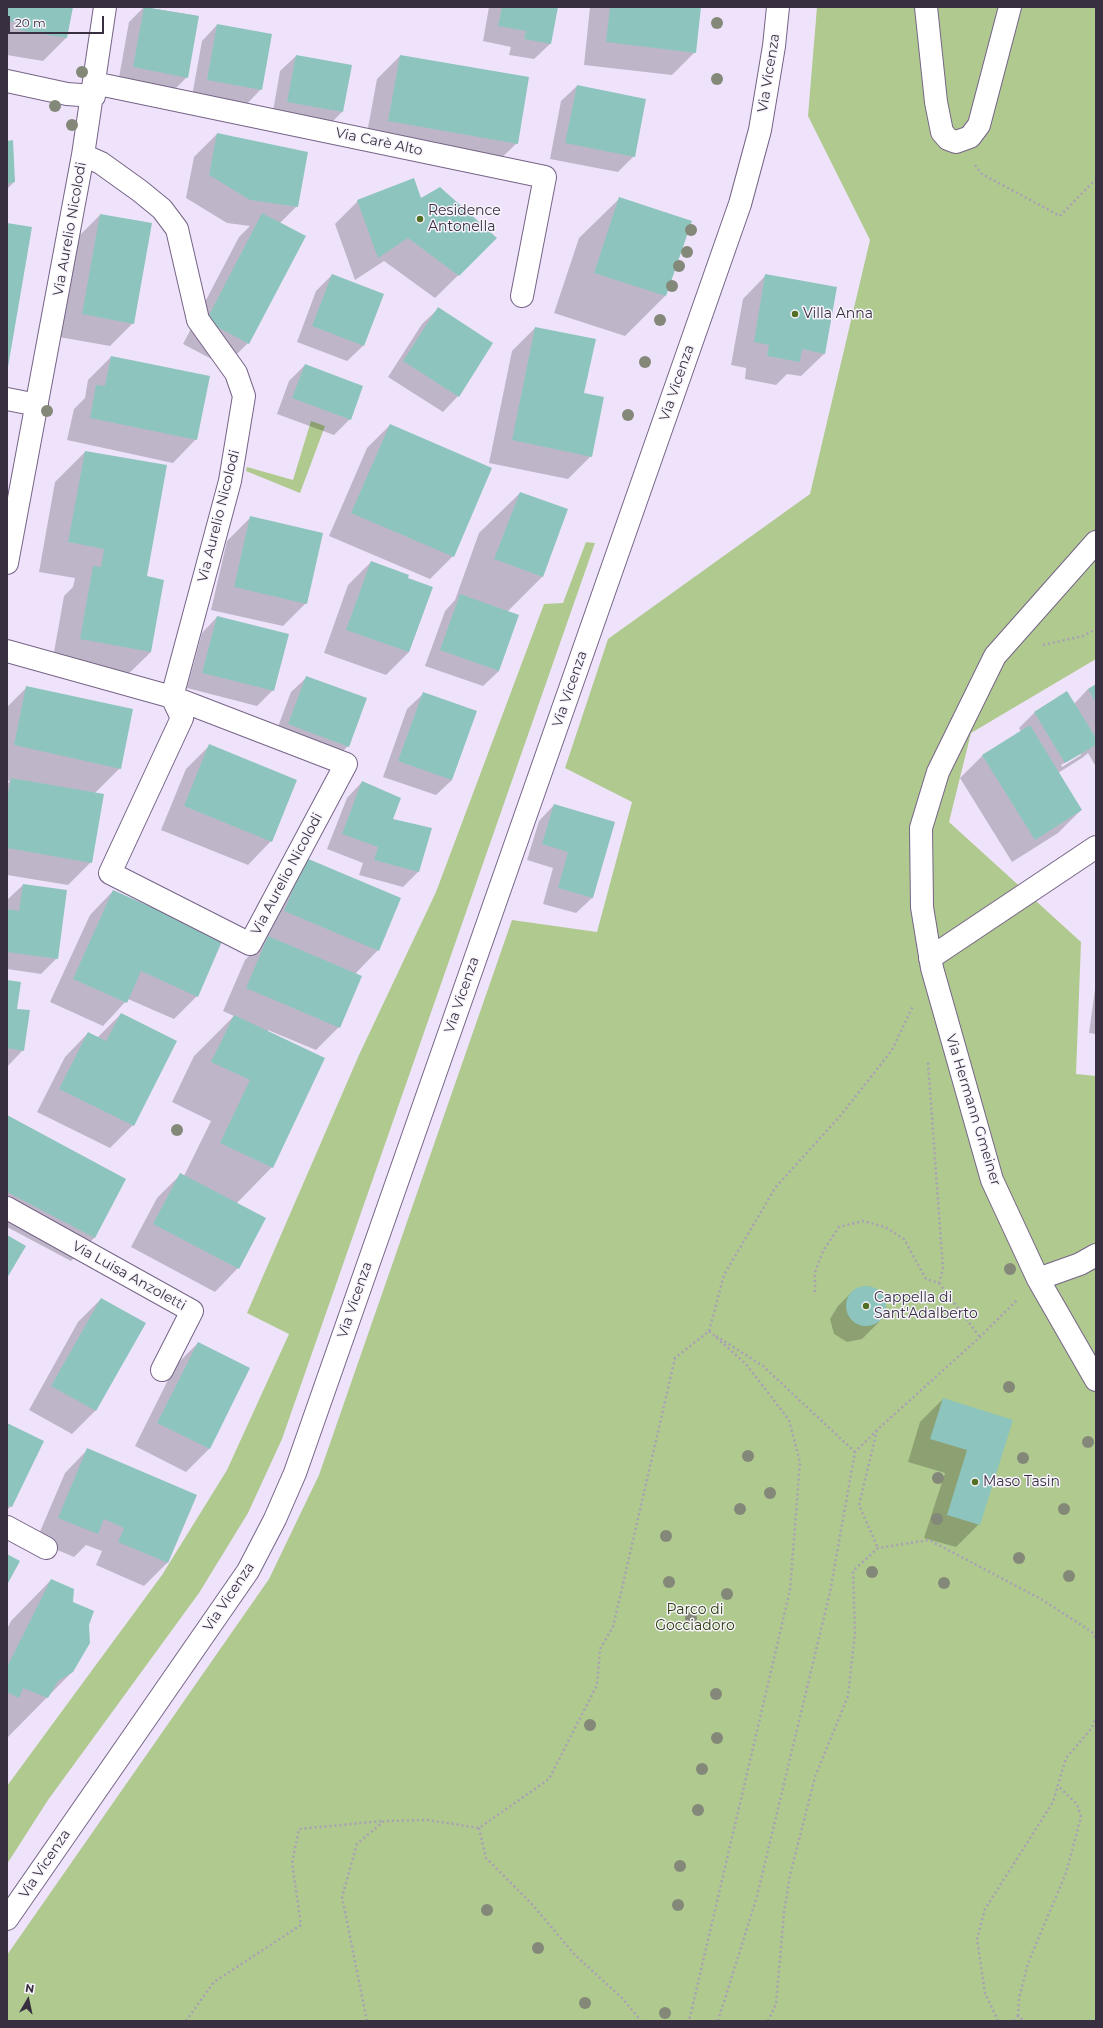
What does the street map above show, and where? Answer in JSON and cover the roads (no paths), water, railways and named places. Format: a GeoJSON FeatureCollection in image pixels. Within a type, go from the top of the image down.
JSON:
{"type":"FeatureCollection","features":[{"type":"Feature","properties":{"kind":"main road","name":"Via Aurelio Nicolodi"},"geometry":{"type":"LineString","coordinates":[[7,563],[84,155],[105,7]]}},
{"type":"Feature","properties":{"kind":"main road","name":"Via Vicenza"},"geometry":{"type":"LineString","coordinates":[[7,1919],[248,1571],[275,1519],[295,1473],[740,204],[760,130],[774,46],[778,7]]}},
{"type":"Feature","properties":{"kind":"main road"},"geometry":{"type":"LineString","coordinates":[[926,7],[936,102],[942,132],[948,139],[956,142],[970,137],[979,125],[1010,7]]}},
{"type":"Feature","properties":{"kind":"main road"},"geometry":{"type":"LineString","coordinates":[[7,81],[67,94],[94,90]]}},
{"type":"Feature","properties":{"kind":"main road","name":"Via Carè Alto"},"geometry":{"type":"LineString","coordinates":[[94,90],[545,177],[522,296]]}},
{"type":"Feature","properties":{"kind":"main road","name":"Via Aurelio Nicolodi"},"geometry":{"type":"LineString","coordinates":[[7,651],[172,697],[346,764],[250,944],[110,873],[182,718],[172,697],[230,481],[244,396],[236,373],[198,320],[177,229],[162,209],[140,191],[101,163],[84,155]]}},
{"type":"Feature","properties":{"kind":"main road"},"geometry":{"type":"LineString","coordinates":[[7,398],[37,405]]}},
{"type":"Feature","properties":{"kind":"main road","name":"Via Hermann Gmeiner"},"geometry":{"type":"LineString","coordinates":[[1096,542],[996,656],[938,772],[921,828],[922,907],[931,963],[992,1180],[1038,1279],[1096,1380]]}},
{"type":"Feature","properties":{"kind":"main road"},"geometry":{"type":"LineString","coordinates":[[931,963],[1096,847]]}},
{"type":"Feature","properties":{"kind":"main road","name":"Via Luisa Anzoletti"},"geometry":{"type":"LineString","coordinates":[[7,1208],[192,1311],[162,1370]]}},
{"type":"Feature","properties":{"kind":"main road"},"geometry":{"type":"LineString","coordinates":[[1038,1279],[1080,1264],[1096,1255]]}},
{"type":"Feature","properties":{"kind":"main road"},"geometry":{"type":"LineString","coordinates":[[7,1527],[46,1548]]}},
{"type":"Feature","properties":{"kind":"place","name":"Residence Antonella"},"geometry":{"type":"Point","coordinates":[420,219]}},
{"type":"Feature","properties":{"kind":"place","name":"Villa Anna"},"geometry":{"type":"Point","coordinates":[795,314]}},
{"type":"Feature","properties":{"kind":"place","name":"Cappella di Sant'Adalberto"},"geometry":{"type":"Point","coordinates":[866,1306]}},
{"type":"Feature","properties":{"kind":"place","name":"Maso Tasin"},"geometry":{"type":"Point","coordinates":[975,1482]}},
{"type":"Feature","properties":{"kind":"park label","name":"Parco di Gocciadoro"},"geometry":{"type":"Point","coordinates":[695,1618]}}]}
